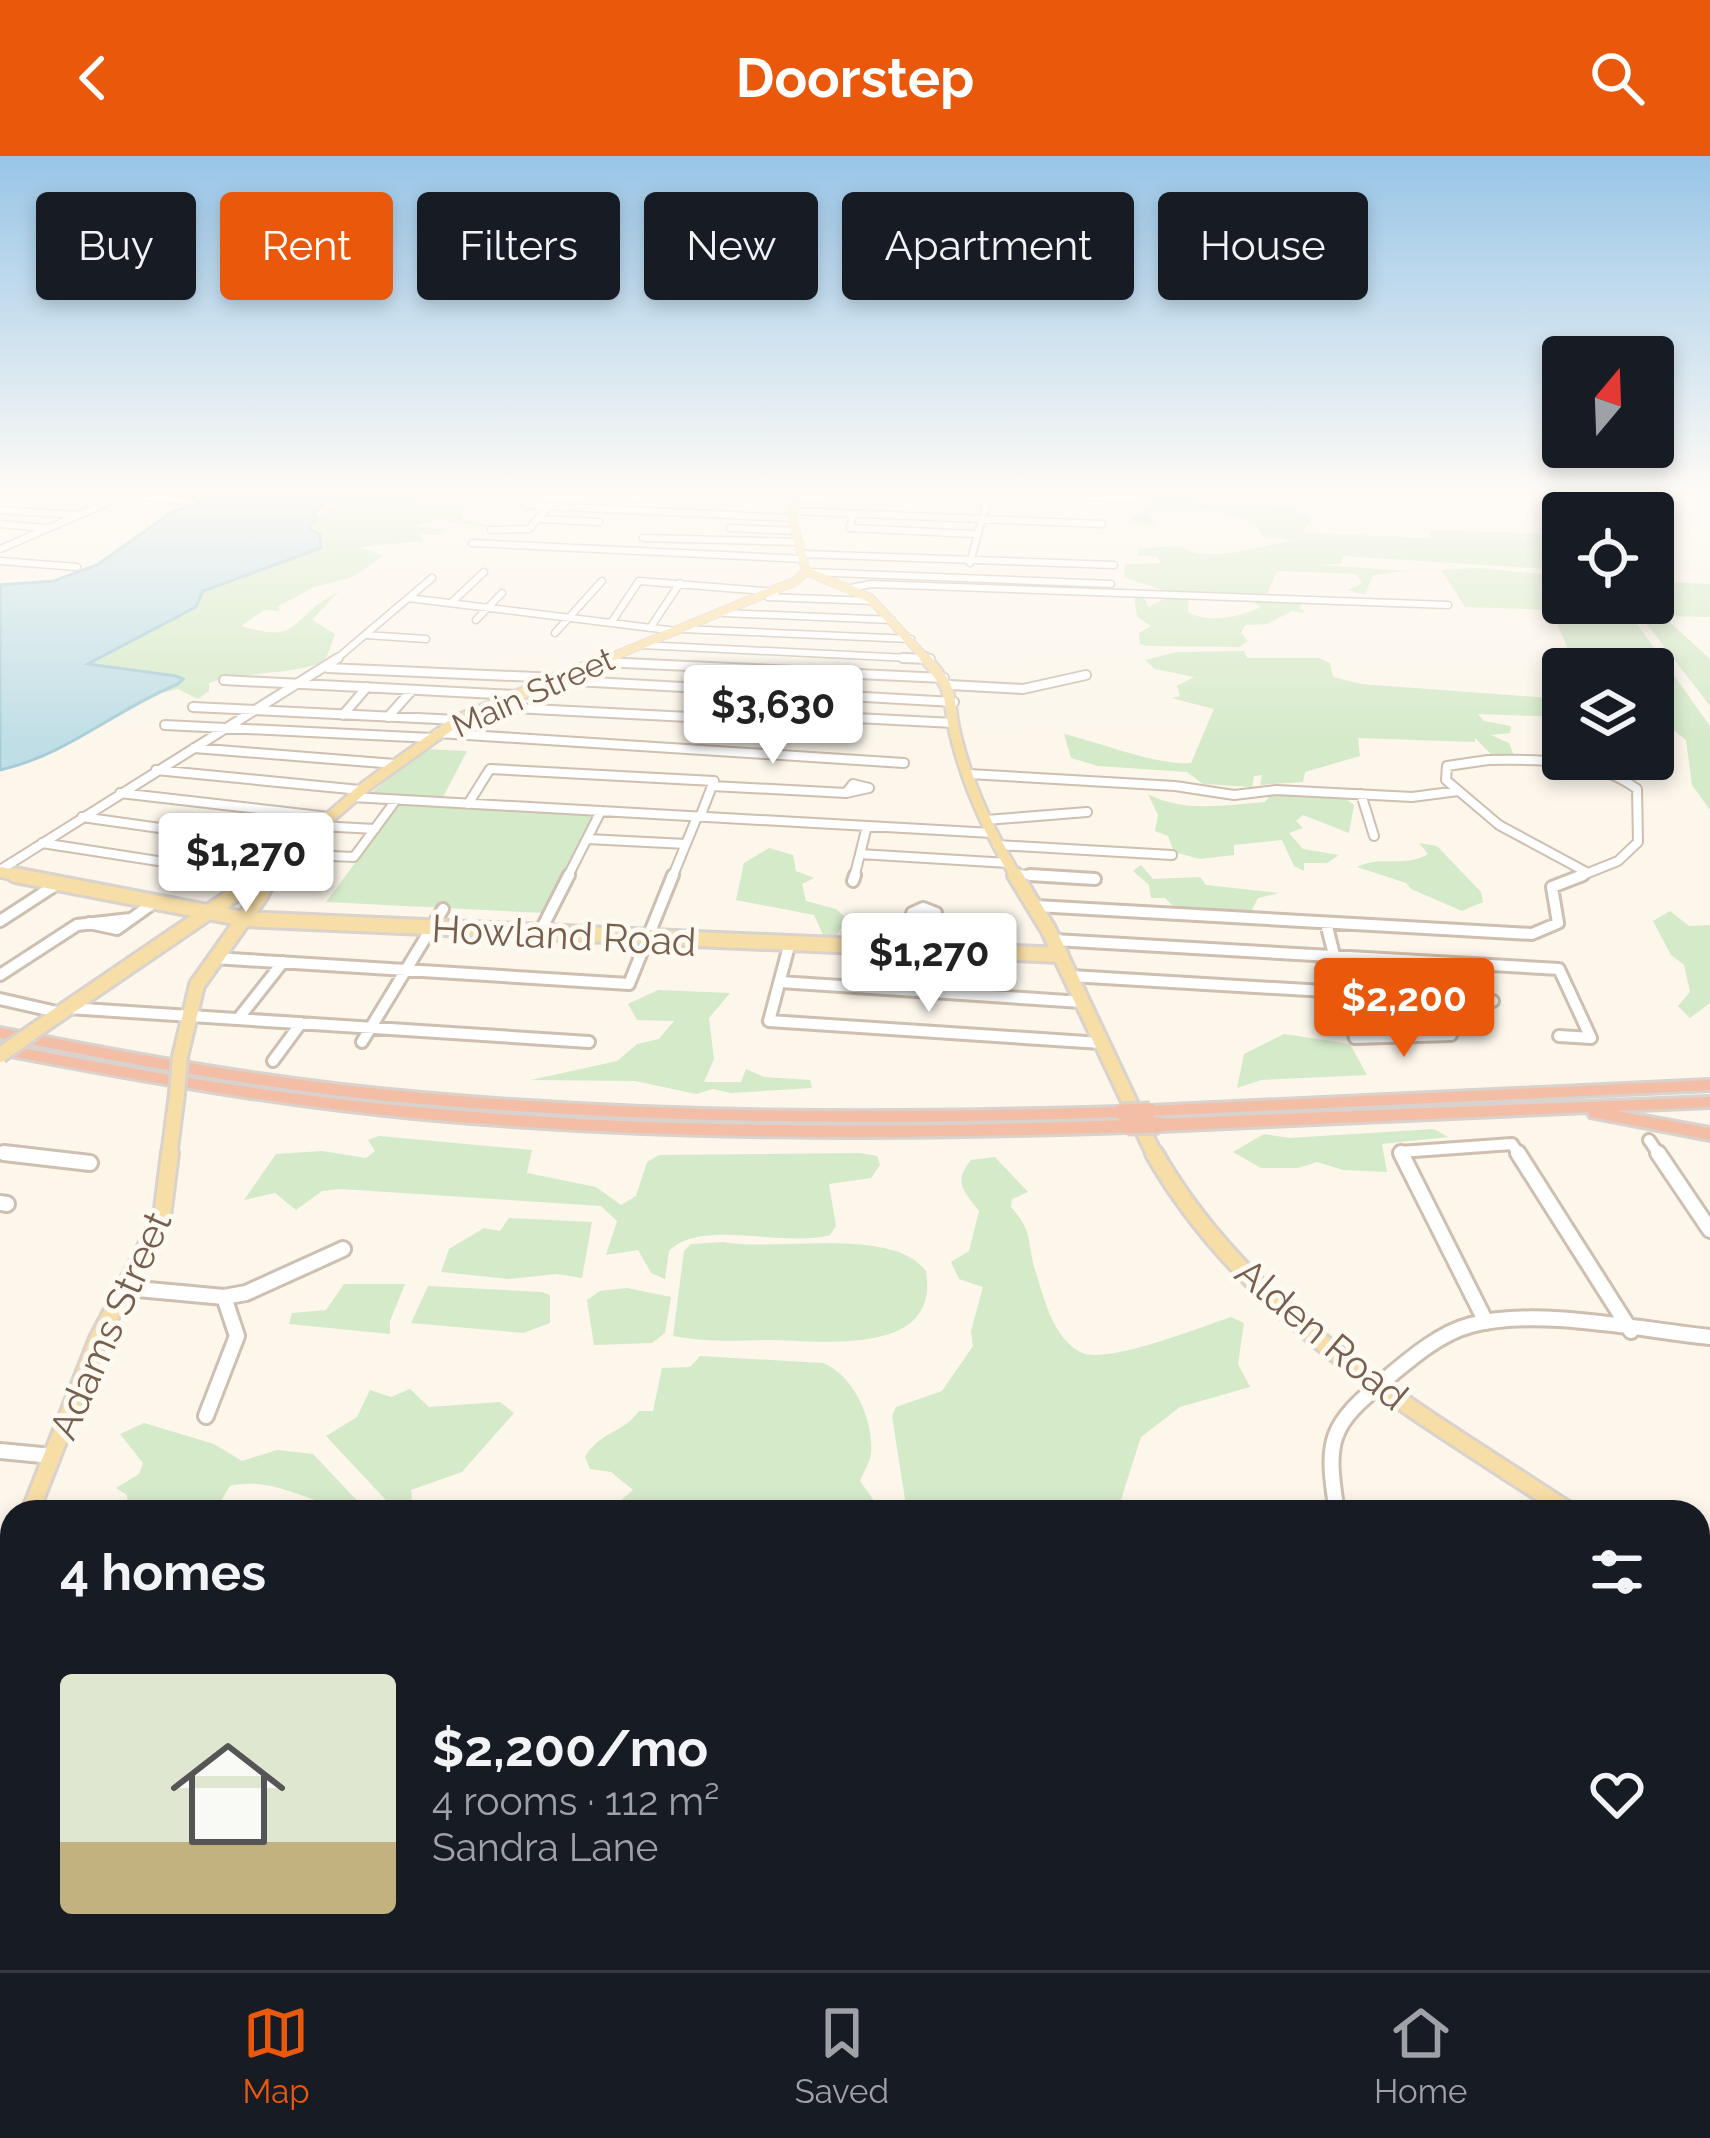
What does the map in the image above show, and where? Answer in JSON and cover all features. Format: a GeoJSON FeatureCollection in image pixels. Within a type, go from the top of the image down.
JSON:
{"type":"FeatureCollection","features":[{"type":"Feature","properties":{"kind":"highway"},"geometry":{"type":"LineString","coordinates":[[0,1033],[274,1084],[506,1108],[791,1120],[1124,1119]]}},
{"type":"Feature","properties":{"kind":"highway"},"geometry":{"type":"LineString","coordinates":[[0,1052],[274,1098],[561,1126],[807,1135],[1124,1119],[1710,1102]]}},
{"type":"Feature","properties":{"kind":"highway"},"geometry":{"type":"LineString","coordinates":[[1560,1091],[1710,1074]]}},
{"type":"Feature","properties":{"kind":"highway"},"geometry":{"type":"LineString","coordinates":[[1155,1118],[1710,1085]]}},
{"type":"Feature","properties":{"kind":"highway"},"geometry":{"type":"LineString","coordinates":[[1499,1108],[1617,1115],[1710,1134]]}},
{"type":"Feature","properties":{"kind":"main road","name":"Alden Road"},"geometry":{"type":"LineString","coordinates":[[802,576],[851,588],[873,601],[948,682],[954,723],[991,833],[1054,940],[1147,1142],[1198,1221],[1279,1308],[1376,1387],[1551,1500]]}},
{"type":"Feature","properties":{"kind":"main road","name":"Main Street"},"geometry":{"type":"LineString","coordinates":[[0,1052],[261,878],[356,794],[458,720],[770,594],[802,576]]}},
{"type":"Feature","properties":{"kind":"main road","name":"Howland Road"},"geometry":{"type":"LineString","coordinates":[[0,871],[244,920],[1061,955]]}},
{"type":"Feature","properties":{"kind":"main road","name":"Adams Street"},"geometry":{"type":"LineString","coordinates":[[35,1500],[98,1339],[167,1201],[182,1016],[191,988],[244,920],[268,880],[261,878]]}},
{"type":"Feature","properties":{"kind":"street"},"geometry":{"type":"LineString","coordinates":[[447,606],[481,575]]}},
{"type":"Feature","properties":{"kind":"street"},"geometry":{"type":"LineString","coordinates":[[802,576],[1111,584]]}},
{"type":"Feature","properties":{"kind":"street"},"geometry":{"type":"LineString","coordinates":[[0,871],[190,748],[325,668],[432,578]]}},
{"type":"Feature","properties":{"kind":"street"},"geometry":{"type":"LineString","coordinates":[[555,633],[602,581]]}},
{"type":"Feature","properties":{"kind":"street"},"geometry":{"type":"LineString","coordinates":[[610,623],[639,581],[873,601]]}},
{"type":"Feature","properties":{"kind":"street"},"geometry":{"type":"LineString","coordinates":[[650,628],[680,583]]}},
{"type":"Feature","properties":{"kind":"street"},"geometry":{"type":"LineString","coordinates":[[851,588],[871,584],[1448,605]]}},
{"type":"Feature","properties":{"kind":"street"},"geometry":{"type":"LineString","coordinates":[[476,620],[502,593]]}},
{"type":"Feature","properties":{"kind":"street"},"geometry":{"type":"LineString","coordinates":[[408,598],[650,628],[911,639]]}},
{"type":"Feature","properties":{"kind":"street"},"geometry":{"type":"LineString","coordinates":[[723,613],[892,620]]}},
{"type":"Feature","properties":{"kind":"street"},"geometry":{"type":"LineString","coordinates":[[366,635],[426,639]]}},
{"type":"Feature","properties":{"kind":"street"},"geometry":{"type":"LineString","coordinates":[[641,645],[930,659]]}},
{"type":"Feature","properties":{"kind":"street"},"geometry":{"type":"LineString","coordinates":[[599,662],[1023,689],[1086,675]]}},
{"type":"Feature","properties":{"kind":"street"},"geometry":{"type":"LineString","coordinates":[[325,668],[954,702]]}},
{"type":"Feature","properties":{"kind":"street"},"geometry":{"type":"LineString","coordinates":[[224,680],[517,695]]}},
{"type":"Feature","properties":{"kind":"street"},"geometry":{"type":"LineString","coordinates":[[343,715],[367,688]]}},
{"type":"Feature","properties":{"kind":"street"},"geometry":{"type":"LineString","coordinates":[[388,717],[412,690]]}},
{"type":"Feature","properties":{"kind":"street"},"geometry":{"type":"LineString","coordinates":[[193,707],[458,720]]}},
{"type":"Feature","properties":{"kind":"street"},"geometry":{"type":"LineString","coordinates":[[488,707],[747,720]]}},
{"type":"Feature","properties":{"kind":"street"},"geometry":{"type":"LineString","coordinates":[[836,717],[954,723]]}},
{"type":"Feature","properties":{"kind":"street"},"geometry":{"type":"LineString","coordinates":[[165,725],[904,763]]}},
{"type":"Feature","properties":{"kind":"street"},"geometry":{"type":"LineString","coordinates":[[190,748],[395,764]]}},
{"type":"Feature","properties":{"kind":"street"},"geometry":{"type":"LineString","coordinates":[[1542,763],[1458,762],[1443,772],[1499,825],[1588,873]]}},
{"type":"Feature","properties":{"kind":"street"},"geometry":{"type":"LineString","coordinates":[[468,804],[490,769],[846,793]]}},
{"type":"Feature","properties":{"kind":"street"},"geometry":{"type":"LineString","coordinates":[[156,770],[396,800],[991,833],[1172,855]]}},
{"type":"Feature","properties":{"kind":"street"},"geometry":{"type":"LineString","coordinates":[[969,774],[1175,786],[1225,795],[1276,790],[1458,791]]}},
{"type":"Feature","properties":{"kind":"street"},"geometry":{"type":"LineString","coordinates":[[1036,906],[1513,934],[1546,930],[1558,923],[1552,887],[1622,859],[1640,836],[1636,787],[1626,780]]}},
{"type":"Feature","properties":{"kind":"street"},"geometry":{"type":"LineString","coordinates":[[214,958],[629,984],[713,783]]}},
{"type":"Feature","properties":{"kind":"street"},"geometry":{"type":"LineString","coordinates":[[120,793],[375,829]]}},
{"type":"Feature","properties":{"kind":"street"},"geometry":{"type":"LineString","coordinates":[[1361,794],[1374,836]]}},
{"type":"Feature","properties":{"kind":"street"},"geometry":{"type":"LineString","coordinates":[[82,817],[354,857],[396,800]]}},
{"type":"Feature","properties":{"kind":"street"},"geometry":{"type":"LineString","coordinates":[[539,934],[601,811]]}},
{"type":"Feature","properties":{"kind":"street"},"geometry":{"type":"LineString","coordinates":[[991,833],[1087,812]]}},
{"type":"Feature","properties":{"kind":"street"},"geometry":{"type":"LineString","coordinates":[[853,881],[867,826]]}},
{"type":"Feature","properties":{"kind":"street"},"geometry":{"type":"LineString","coordinates":[[586,839],[686,844]]}},
{"type":"Feature","properties":{"kind":"street"},"geometry":{"type":"LineString","coordinates":[[42,843],[261,878]]}},
{"type":"Feature","properties":{"kind":"street"},"geometry":{"type":"LineString","coordinates":[[860,854],[1095,880]]}},
{"type":"Feature","properties":{"kind":"street"},"geometry":{"type":"LineString","coordinates":[[0,922],[57,884]]}},
{"type":"Feature","properties":{"kind":"street"},"geometry":{"type":"LineString","coordinates":[[0,975],[66,929],[89,923],[117,929],[152,904]]}},
{"type":"Feature","properties":{"kind":"street"},"geometry":{"type":"LineString","coordinates":[[362,1042],[443,909]]}},
{"type":"Feature","properties":{"kind":"street"},"geometry":{"type":"LineString","coordinates":[[935,951],[936,922]]}},
{"type":"Feature","properties":{"kind":"street"},"geometry":{"type":"LineString","coordinates":[[1325,923],[1355,1038],[1451,1035]]}},
{"type":"Feature","properties":{"kind":"street"},"geometry":{"type":"LineString","coordinates":[[1054,940],[1559,970],[1591,1038],[1558,1036]]}},
{"type":"Feature","properties":{"kind":"street"},"geometry":{"type":"LineString","coordinates":[[789,946],[770,1021],[1101,1042]]}},
{"type":"Feature","properties":{"kind":"street"},"geometry":{"type":"LineString","coordinates":[[238,1019],[283,962]]}},
{"type":"Feature","properties":{"kind":"street"},"geometry":{"type":"LineString","coordinates":[[1071,976],[1493,1001]]}},
{"type":"Feature","properties":{"kind":"street"},"geometry":{"type":"LineString","coordinates":[[780,982],[1082,1002]]}},
{"type":"Feature","properties":{"kind":"street"},"geometry":{"type":"LineString","coordinates":[[0,999],[64,1011],[590,1042]]}},
{"type":"Feature","properties":{"kind":"street"},"geometry":{"type":"LineString","coordinates":[[273,1061],[301,1023]]}},
{"type":"Feature","properties":{"kind":"street"},"geometry":{"type":"LineString","coordinates":[[1649,1140],[1710,1229]]}},
{"type":"Feature","properties":{"kind":"street"},"geometry":{"type":"LineString","coordinates":[[1486,1322],[1400,1152],[1512,1144],[1630,1331]]}},
{"type":"Feature","properties":{"kind":"street"},"geometry":{"type":"LineString","coordinates":[[0,1153],[90,1162]]}},
{"type":"Feature","properties":{"kind":"street"},"geometry":{"type":"LineString","coordinates":[[127,1288],[224,1297],[280,1281],[323,1254],[343,1249]]}},
{"type":"Feature","properties":{"kind":"street"},"geometry":{"type":"LineString","coordinates":[[206,1416],[238,1336],[224,1297]]}},
{"type":"Feature","properties":{"kind":"street"},"geometry":{"type":"LineString","coordinates":[[1336,1500],[1328,1438],[1376,1387],[1438,1342],[1486,1322],[1710,1337]]}},
{"type":"Feature","properties":{"kind":"street"},"geometry":{"type":"LineString","coordinates":[[0,1451],[52,1456]]}},
{"type":"Feature","properties":{"kind":"green space"},"geometry":{"type":"Polygon","coordinates":[[[247,575],[356,575],[314,587],[277,607],[281,611],[264,610],[241,626],[285,631],[339,591],[312,620],[335,634],[326,657],[317,664],[221,679],[209,683],[209,691],[198,699],[178,689],[161,693],[182,679],[86,667],[196,607],[205,590],[247,575]]]}},
{"type":"Feature","properties":{"kind":"green space"},"geometry":{"type":"Polygon","coordinates":[[[1124,575],[1275,575],[1267,594],[1168,592],[1124,575]]]}},
{"type":"Feature","properties":{"kind":"green space"},"geometry":{"type":"Polygon","coordinates":[[[1356,575],[1376,575],[1373,575],[1365,595],[1348,590],[1362,583],[1356,575]]]}},
{"type":"Feature","properties":{"kind":"green space"},"geometry":{"type":"Polygon","coordinates":[[[1444,575],[1542,575],[1542,610],[1465,607],[1444,575]]]}},
{"type":"Feature","properties":{"kind":"green space"},"geometry":{"type":"Polygon","coordinates":[[[1674,582],[1710,584],[1710,617],[1674,616],[1674,582]]]}},
{"type":"Feature","properties":{"kind":"green space"},"geometry":{"type":"Polygon","coordinates":[[[1134,596],[1143,596],[1149,607],[1169,596],[1189,598],[1188,612],[1205,618],[1234,616],[1261,607],[1250,600],[1305,601],[1299,608],[1306,613],[1292,611],[1267,624],[1245,625],[1241,633],[1248,641],[1239,647],[1147,646],[1140,644],[1139,633],[1151,626],[1137,617],[1134,596]]]}},
{"type":"Feature","properties":{"kind":"green space"},"geometry":{"type":"Polygon","coordinates":[[[1558,624],[1637,624],[1654,648],[1567,648],[1558,624]]]}},
{"type":"Feature","properties":{"kind":"green space"},"geometry":{"type":"Polygon","coordinates":[[[1647,624],[1672,624],[1710,659],[1710,706],[1674,659],[1674,648],[1665,648],[1647,624]]]}},
{"type":"Feature","properties":{"kind":"green space"},"geometry":{"type":"Polygon","coordinates":[[[1244,651],[1247,658],[1319,658],[1330,663],[1333,677],[1361,684],[1542,697],[1542,716],[1478,714],[1484,721],[1511,726],[1510,733],[1491,735],[1509,743],[1515,758],[1495,758],[1475,738],[1475,742],[1358,738],[1360,756],[1305,772],[1303,782],[1260,785],[1262,775],[1254,776],[1252,787],[1203,784],[1187,772],[1098,766],[1071,758],[1064,734],[1145,757],[1191,763],[1214,709],[1171,698],[1180,696],[1177,686],[1194,677],[1155,669],[1145,660],[1176,652],[1244,651]]]}},
{"type":"Feature","properties":{"kind":"green space"},"geometry":{"type":"Polygon","coordinates":[[[1674,676],[1710,726],[1710,810],[1692,785],[1686,740],[1674,730],[1674,676]]]}},
{"type":"Feature","properties":{"kind":"green space"},"geometry":{"type":"Polygon","coordinates":[[[424,749],[467,751],[441,801],[366,797],[424,749]]]}},
{"type":"Feature","properties":{"kind":"green space"},"geometry":{"type":"Polygon","coordinates":[[[1273,792],[1326,793],[1354,805],[1349,833],[1303,815],[1296,821],[1303,828],[1289,833],[1303,849],[1339,855],[1327,863],[1304,863],[1304,871],[1294,866],[1282,840],[1234,845],[1234,855],[1200,859],[1174,852],[1168,836],[1155,831],[1158,815],[1148,794],[1176,804],[1205,806],[1265,802],[1273,792]]]}},
{"type":"Feature","properties":{"kind":"green space"},"geometry":{"type":"Polygon","coordinates":[[[399,804],[593,815],[543,913],[326,902],[399,804]]]}},
{"type":"Feature","properties":{"kind":"green space"},"geometry":{"type":"Polygon","coordinates":[[[1419,843],[1437,846],[1481,892],[1483,902],[1462,911],[1406,883],[1357,867],[1420,858],[1428,854],[1419,843]]]}},
{"type":"Feature","properties":{"kind":"green space"},"geometry":{"type":"Polygon","coordinates":[[[769,848],[793,855],[796,871],[814,878],[802,884],[806,901],[836,909],[847,919],[835,937],[824,937],[814,915],[736,900],[744,863],[769,848]]]}},
{"type":"Feature","properties":{"kind":"green space"},"geometry":{"type":"Polygon","coordinates":[[[1141,865],[1153,879],[1200,877],[1206,885],[1279,893],[1258,898],[1251,912],[1176,909],[1165,898],[1151,898],[1149,885],[1133,871],[1141,865]]]}},
{"type":"Feature","properties":{"kind":"green space"},"geometry":{"type":"Polygon","coordinates":[[[1670,911],[1689,926],[1710,925],[1710,1003],[1690,1018],[1678,1006],[1690,992],[1684,965],[1671,955],[1653,921],[1670,911]]]}},
{"type":"Feature","properties":{"kind":"green space"},"geometry":{"type":"Polygon","coordinates":[[[658,990],[730,993],[709,1018],[714,1059],[704,1082],[741,1082],[746,1069],[764,1077],[810,1080],[812,1088],[731,1093],[713,1089],[696,1094],[635,1081],[531,1080],[617,1061],[637,1044],[659,1039],[674,1021],[637,1020],[628,1004],[658,990]]]}},
{"type":"Feature","properties":{"kind":"green space"},"geometry":{"type":"Polygon","coordinates":[[[1284,1034],[1350,1044],[1367,1075],[1261,1080],[1237,1088],[1244,1054],[1284,1034]]]}},
{"type":"Feature","properties":{"kind":"green space"},"geometry":{"type":"Polygon","coordinates":[[[1434,1129],[1448,1137],[1382,1144],[1387,1172],[1343,1170],[1317,1162],[1298,1168],[1261,1168],[1233,1152],[1264,1134],[1289,1138],[1434,1129]]]}},
{"type":"Feature","properties":{"kind":"green space"},"geometry":{"type":"Polygon","coordinates":[[[379,1136],[532,1150],[527,1173],[596,1187],[621,1205],[636,1196],[647,1162],[659,1155],[860,1153],[877,1156],[880,1165],[871,1178],[829,1184],[836,1226],[830,1235],[701,1236],[669,1251],[665,1279],[651,1273],[638,1250],[606,1255],[617,1221],[601,1206],[341,1189],[322,1191],[296,1210],[275,1193],[244,1200],[276,1154],[322,1151],[366,1158],[375,1151],[368,1140],[379,1136]]]}},
{"type":"Feature","properties":{"kind":"green space"},"geometry":{"type":"Polygon","coordinates":[[[995,1157],[1028,1192],[1012,1199],[1011,1207],[1027,1232],[1051,1317],[1080,1352],[1110,1354],[1231,1317],[1244,1323],[1238,1364],[1250,1387],[1180,1407],[1141,1437],[1121,1500],[905,1500],[892,1416],[896,1407],[942,1391],[973,1346],[971,1331],[983,1287],[959,1279],[951,1262],[969,1251],[979,1211],[961,1181],[971,1160],[995,1157]]]}},
{"type":"Feature","properties":{"kind":"green space"},"geometry":{"type":"Polygon","coordinates":[[[509,1218],[592,1222],[582,1278],[557,1274],[509,1279],[441,1272],[449,1249],[484,1228],[500,1231],[509,1218]]]}},
{"type":"Feature","properties":{"kind":"green space"},"geometry":{"type":"Polygon","coordinates":[[[832,1243],[888,1249],[910,1257],[926,1271],[926,1299],[915,1319],[896,1332],[872,1338],[720,1341],[673,1336],[684,1251],[691,1244],[832,1243]]]}},
{"type":"Feature","properties":{"kind":"green space"},"geometry":{"type":"Polygon","coordinates":[[[344,1284],[405,1284],[390,1321],[390,1334],[289,1324],[292,1313],[326,1310],[344,1284]]]}},
{"type":"Feature","properties":{"kind":"green space"},"geometry":{"type":"Polygon","coordinates":[[[428,1286],[542,1292],[550,1295],[550,1323],[523,1333],[411,1323],[428,1286]]]}},
{"type":"Feature","properties":{"kind":"green space"},"geometry":{"type":"Polygon","coordinates":[[[627,1288],[671,1297],[665,1333],[652,1343],[594,1345],[587,1300],[600,1291],[627,1288]]]}},
{"type":"Feature","properties":{"kind":"green space"},"geometry":{"type":"Polygon","coordinates":[[[700,1356],[823,1363],[834,1369],[853,1389],[866,1415],[871,1454],[860,1481],[873,1500],[621,1500],[633,1490],[611,1472],[590,1469],[585,1457],[597,1442],[639,1411],[653,1411],[662,1368],[690,1367],[700,1356]]]}},
{"type":"Feature","properties":{"kind":"green space"},"geometry":{"type":"Polygon","coordinates":[[[410,1389],[429,1407],[500,1402],[514,1413],[462,1472],[411,1490],[412,1500],[386,1500],[326,1436],[357,1417],[370,1390],[391,1397],[410,1389]]]}},
{"type":"Feature","properties":{"kind":"green space"},"geometry":{"type":"Polygon","coordinates":[[[144,1423],[214,1444],[242,1461],[277,1450],[313,1454],[357,1500],[315,1500],[248,1484],[230,1486],[221,1500],[127,1500],[116,1488],[139,1474],[143,1463],[120,1434],[144,1423]]]}},
{"type":"Feature","properties":{"kind":"water"},"geometry":{"type":"Polygon","coordinates":[[[71,575],[248,575],[203,591],[196,607],[88,664],[176,676],[183,679],[178,684],[47,754],[0,770],[0,585],[54,581],[71,575]]]}}]}
